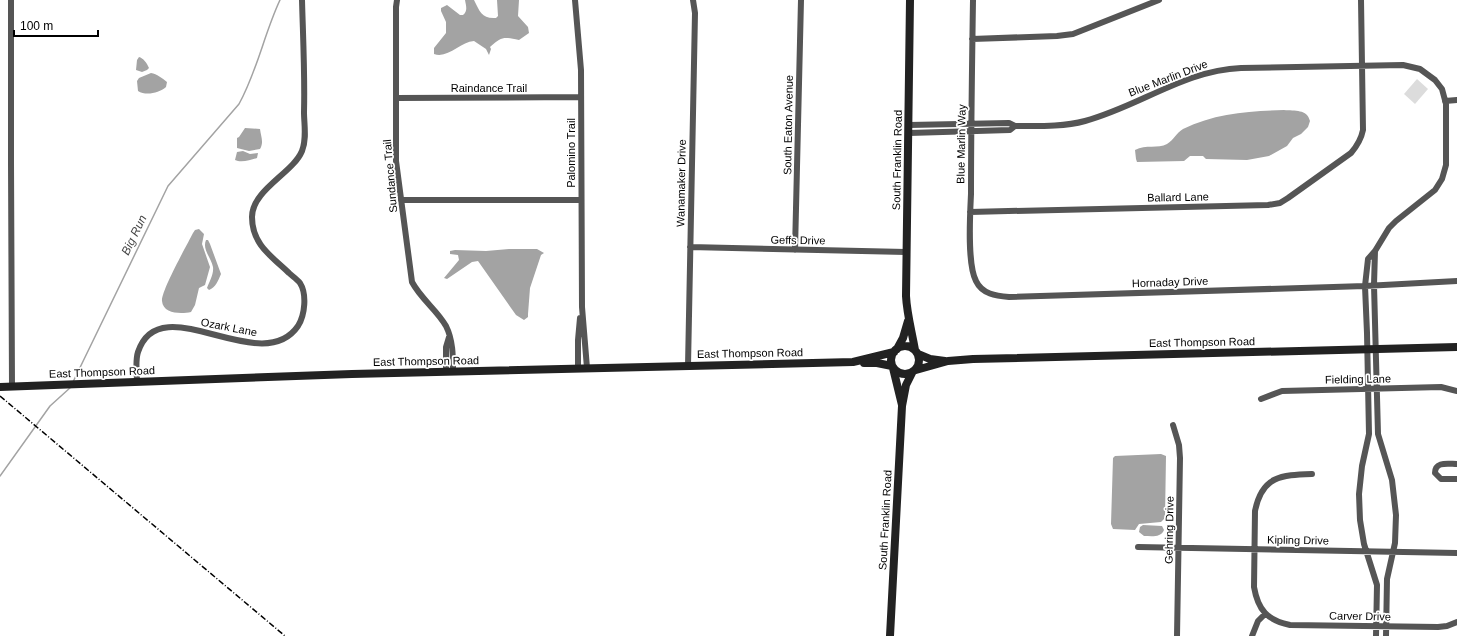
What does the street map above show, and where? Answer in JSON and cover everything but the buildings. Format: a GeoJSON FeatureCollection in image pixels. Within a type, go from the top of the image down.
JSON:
{"type":"FeatureCollection","features":[{"type":"Feature","properties":{"kind":"main road","name":"South Franklin Road"},"geometry":{"type":"LineString","coordinates":[[910,0],[906,296],[908,321],[912,331],[916,352]]}},
{"type":"Feature","properties":{"kind":"main road","name":"South Franklin Road"},"geometry":{"type":"LineString","coordinates":[[895,350],[903,338],[908,321]]}},
{"type":"Feature","properties":{"kind":"main road"},"geometry":{"type":"LineString","coordinates":[[907,346],[916,352],[919,362],[914,371],[902,374],[892,367],[891,358],[895,350],[907,346]]}},
{"type":"Feature","properties":{"kind":"main road","name":"East Thompson Road"},"geometry":{"type":"LineString","coordinates":[[914,371],[948,361],[973,358],[1457,347]]}},
{"type":"Feature","properties":{"kind":"main road","name":"East Thompson Road"},"geometry":{"type":"LineString","coordinates":[[853,362],[895,350]]}},
{"type":"Feature","properties":{"kind":"main road","name":"East Thompson Road"},"geometry":{"type":"LineString","coordinates":[[916,352],[930,359],[948,361]]}},
{"type":"Feature","properties":{"kind":"main road","name":"East Thompson Road"},"geometry":{"type":"LineString","coordinates":[[0,387],[450,371],[582,368],[853,362],[877,363],[892,367]]}},
{"type":"Feature","properties":{"kind":"main road","name":"South Franklin Road"},"geometry":{"type":"LineString","coordinates":[[892,367],[902,406]]}},
{"type":"Feature","properties":{"kind":"main road","name":"South Franklin Road"},"geometry":{"type":"LineString","coordinates":[[890,636],[902,406],[906,385],[914,371]]}},
{"type":"Feature","properties":{"kind":"street"},"geometry":{"type":"LineString","coordinates":[[11,0],[12,386]]}},
{"type":"Feature","properties":{"kind":"street","name":"Ozark Lane"},"geometry":{"type":"LineString","coordinates":[[137,382],[138,351],[144,340],[153,331],[165,326],[180,326],[242,342],[270,343],[279,341],[289,335],[298,327],[303,316],[304,294],[300,283],[260,245],[252,225],[252,214],[260,196],[297,159],[302,151],[304,140],[305,84],[302,0]]}},
{"type":"Feature","properties":{"kind":"street","name":"Sundance Trail"},"geometry":{"type":"LineString","coordinates":[[397,0],[396,161],[412,282],[418,292],[446,325],[449,337],[446,347],[450,371]]}},
{"type":"Feature","properties":{"kind":"street","name":"Palomino Trail"},"geometry":{"type":"LineString","coordinates":[[575,0],[581,58],[582,307],[578,340],[582,368]]}},
{"type":"Feature","properties":{"kind":"street","name":"Wanamaker Drive"},"geometry":{"type":"LineString","coordinates":[[688,366],[695,13],[693,0]]}},
{"type":"Feature","properties":{"kind":"street","name":"South Eaton Avenue"},"geometry":{"type":"LineString","coordinates":[[795,250],[801,0]]}},
{"type":"Feature","properties":{"kind":"street","name":"Blue Marlin Way"},"geometry":{"type":"LineString","coordinates":[[973,0],[970,212],[971,268],[979,287]]}},
{"type":"Feature","properties":{"kind":"street"},"geometry":{"type":"LineString","coordinates":[[972,39],[1074,34],[1159,0]]}},
{"type":"Feature","properties":{"kind":"street"},"geometry":{"type":"LineString","coordinates":[[1361,0],[1361,66]]}},
{"type":"Feature","properties":{"kind":"street","name":"Blue Marlin Drive"},"geometry":{"type":"LineString","coordinates":[[909,129],[971,124],[1009,123],[1015,126],[1064,125],[1085,121],[1196,76],[1219,70],[1403,65],[1420,69],[1436,80],[1442,89],[1445,101]]}},
{"type":"Feature","properties":{"kind":"street","name":"Ballard Lane"},"geometry":{"type":"LineString","coordinates":[[970,212],[1274,204],[1288,198],[1351,153],[1357,147],[1363,130],[1361,66]]}},
{"type":"Feature","properties":{"kind":"street","name":"Raindance Trail"},"geometry":{"type":"LineString","coordinates":[[396,98],[581,97]]}},
{"type":"Feature","properties":{"kind":"street"},"geometry":{"type":"LineString","coordinates":[[1376,636],[1377,585],[1367,552],[1360,520],[1359,494],[1362,466],[1369,434],[1365,286],[1368,259],[1375,251],[1389,228],[1429,196],[1442,179],[1446,165],[1445,101],[1457,100]]}},
{"type":"Feature","properties":{"kind":"street","name":"Blue Marlin Drive"},"geometry":{"type":"LineString","coordinates":[[909,129],[971,132],[1010,130],[1015,126]]}},
{"type":"Feature","properties":{"kind":"street"},"geometry":{"type":"LineString","coordinates":[[401,200],[581,200]]}},
{"type":"Feature","properties":{"kind":"street","name":"Geffs Drive"},"geometry":{"type":"LineString","coordinates":[[690,247],[906,252]]}},
{"type":"Feature","properties":{"kind":"street"},"geometry":{"type":"LineString","coordinates":[[1375,251],[1374,285],[1378,434],[1389,468],[1395,503],[1396,525],[1394,552],[1387,579],[1386,636]]}},
{"type":"Feature","properties":{"kind":"street","name":"Hornaday Drive"},"geometry":{"type":"LineString","coordinates":[[979,287],[987,293],[1009,297],[1365,286],[1457,281]]}},
{"type":"Feature","properties":{"kind":"street","name":"Fielding Lane"},"geometry":{"type":"LineString","coordinates":[[1261,400],[1282,391],[1442,387],[1457,391]]}},
{"type":"Feature","properties":{"kind":"street","name":"Gehring Drive"},"geometry":{"type":"LineString","coordinates":[[1173,426],[1179,445],[1180,458],[1177,636]]}},
{"type":"Feature","properties":{"kind":"street"},"geometry":{"type":"LineString","coordinates":[[1457,464],[1442,464],[1437,466],[1435,469],[1435,473],[1442,479],[1457,479]]}},
{"type":"Feature","properties":{"kind":"street"},"geometry":{"type":"LineString","coordinates":[[1252,636],[1258,621],[1265,614],[1256,598],[1254,587],[1255,511],[1257,499],[1267,484],[1282,476],[1312,474]]}},
{"type":"Feature","properties":{"kind":"street","name":"Kipling Drive"},"geometry":{"type":"LineString","coordinates":[[1138,547],[1457,553]]}},
{"type":"Feature","properties":{"kind":"street","name":"Carver Drive"},"geometry":{"type":"LineString","coordinates":[[1265,614],[1280,623],[1290,625],[1438,627],[1447,626],[1457,622]]}},
{"type":"Feature","properties":{"kind":"shaded area"},"geometry":{"type":"Polygon","coordinates":[[[465,0],[474,0],[484,16],[496,18],[498,16],[497,0],[519,0],[518,16],[528,27],[529,33],[519,40],[506,38],[500,39],[490,47],[491,49],[489,55],[486,49],[474,41],[464,44],[444,54],[434,54],[434,48],[446,33],[446,22],[441,8],[447,5],[460,15],[463,15],[466,10],[465,0]]]}},
{"type":"Feature","properties":{"kind":"shaded area"},"geometry":{"type":"Polygon","coordinates":[[[139,57],[145,61],[149,68],[142,72],[136,70],[137,60],[139,57]]]}},
{"type":"Feature","properties":{"kind":"shaded area"},"geometry":{"type":"Polygon","coordinates":[[[151,73],[167,82],[166,87],[160,91],[152,93],[141,93],[138,91],[137,81],[139,78],[151,73]]]}},
{"type":"Feature","properties":{"kind":"shaded area"},"geometry":{"type":"Polygon","coordinates":[[[1417,79],[1428,89],[1415,104],[1404,94],[1417,79]]]}},
{"type":"Feature","properties":{"kind":"shaded area"},"geometry":{"type":"Polygon","coordinates":[[[1284,110],[1306,114],[1310,121],[1308,127],[1301,134],[1293,138],[1287,146],[1269,156],[1247,160],[1206,159],[1203,156],[1190,156],[1184,161],[1137,162],[1135,150],[1143,147],[1167,144],[1183,129],[1207,119],[1232,114],[1284,110]]]}},
{"type":"Feature","properties":{"kind":"shaded area"},"geometry":{"type":"Polygon","coordinates":[[[245,128],[260,129],[262,142],[260,149],[249,151],[237,148],[237,138],[245,128]]]}},
{"type":"Feature","properties":{"kind":"shaded area"},"geometry":{"type":"Polygon","coordinates":[[[243,151],[250,154],[258,153],[257,158],[243,161],[235,160],[237,152],[243,151]]]}},
{"type":"Feature","properties":{"kind":"shaded area"},"geometry":{"type":"Polygon","coordinates":[[[199,229],[204,234],[202,244],[210,267],[205,285],[199,288],[195,305],[191,312],[178,313],[169,311],[163,305],[163,296],[175,268],[193,233],[195,230],[199,229]]]}},
{"type":"Feature","properties":{"kind":"shaded area"},"geometry":{"type":"Polygon","coordinates":[[[206,240],[208,240],[210,244],[221,274],[215,285],[209,290],[207,288],[212,275],[213,267],[205,247],[206,240]]]}},
{"type":"Feature","properties":{"kind":"shaded area"},"geometry":{"type":"Polygon","coordinates":[[[537,249],[544,253],[541,255],[530,288],[528,317],[524,320],[516,315],[478,261],[472,262],[447,279],[444,278],[459,260],[458,255],[450,254],[450,251],[486,251],[537,249]]]}},
{"type":"Feature","properties":{"kind":"shaded area"},"geometry":{"type":"Polygon","coordinates":[[[1161,454],[1166,456],[1165,518],[1161,522],[1139,524],[1135,530],[1113,529],[1111,524],[1113,458],[1115,456],[1161,454]]]}},
{"type":"Feature","properties":{"kind":"shaded area"},"geometry":{"type":"Polygon","coordinates":[[[1143,525],[1162,526],[1164,530],[1163,533],[1158,535],[1144,536],[1139,532],[1140,527],[1143,525]]]}},
{"type":"Feature","properties":{"kind":"waterway","name":"Big Run"},"geometry":{"type":"LineString","coordinates":[[73,382],[168,186],[239,104],[251,79],[269,26],[280,0]]}},
{"type":"Feature","properties":{"kind":"waterway","name":"Big Run"},"geometry":{"type":"LineString","coordinates":[[0,476],[50,406],[71,387]]}},
{"type":"Feature","properties":{"kind":"railway"},"geometry":{"type":"LineString","coordinates":[[0,396],[285,636]]}}]}
